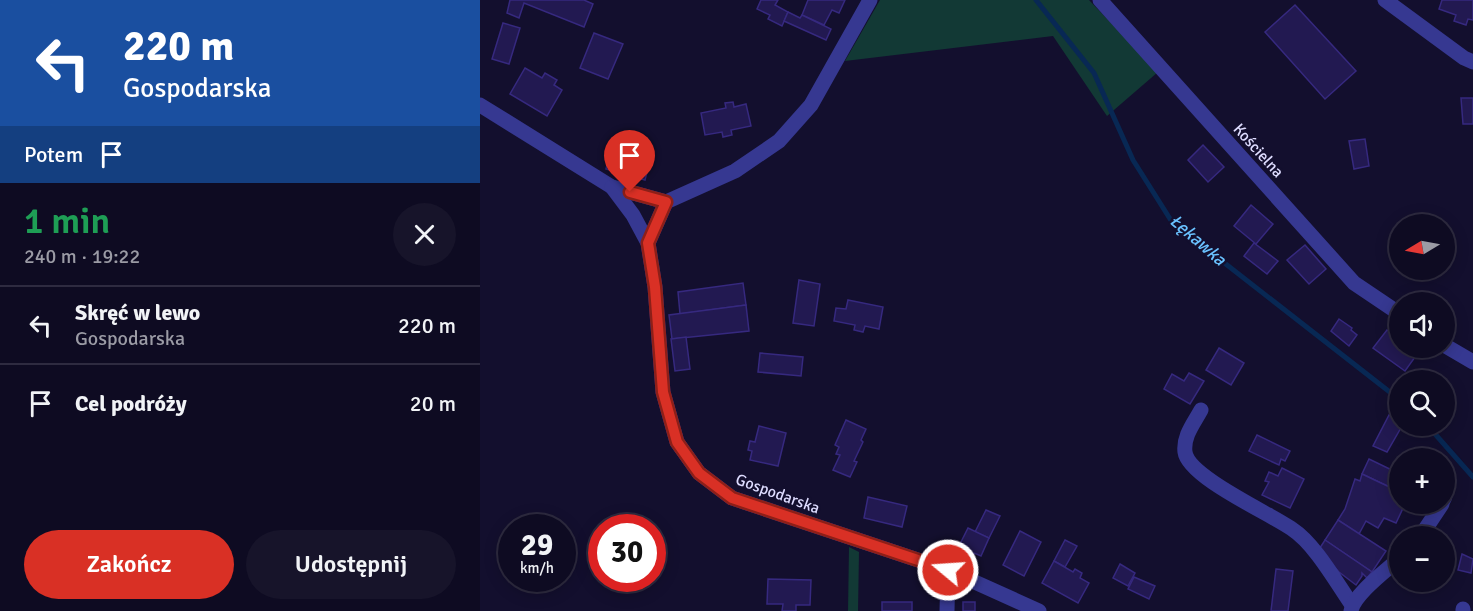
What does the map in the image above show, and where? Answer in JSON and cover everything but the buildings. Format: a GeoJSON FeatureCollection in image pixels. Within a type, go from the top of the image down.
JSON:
{"type":"FeatureCollection","features":[{"type":"Feature","properties":{"kind":"street"},"geometry":{"type":"LineString","coordinates":[[648,243],[666,202],[735,171],[778,141],[811,105],[870,0]]}},
{"type":"Feature","properties":{"kind":"street","name":"Kościelna"},"geometry":{"type":"LineString","coordinates":[[1100,0],[1354,283],[1389,307]]}},
{"type":"Feature","properties":{"kind":"street"},"geometry":{"type":"LineString","coordinates":[[1385,0],[1473,62]]}},
{"type":"Feature","properties":{"kind":"street"},"geometry":{"type":"LineString","coordinates":[[1439,40],[1473,50]]}},
{"type":"Feature","properties":{"kind":"street","name":"Gospodarska"},"geometry":{"type":"LineString","coordinates":[[480,105],[612,187],[666,202]]}},
{"type":"Feature","properties":{"kind":"street","name":"Gospodarska"},"geometry":{"type":"LineString","coordinates":[[612,187],[633,215],[648,243],[655,287],[663,392],[677,442],[699,473],[732,498],[948,570],[1039,611]]}},
{"type":"Feature","properties":{"kind":"street"},"geometry":{"type":"LineString","coordinates":[[1455,351],[1473,362]]}},
{"type":"Feature","properties":{"kind":"street"},"geometry":{"type":"LineString","coordinates":[[1201,410],[1187,434],[1185,454],[1194,468],[1237,498],[1294,530],[1320,558],[1351,608],[1389,569]]}},
{"type":"Feature","properties":{"kind":"street"},"geometry":{"type":"LineString","coordinates":[[947,611],[948,570]]}},
{"type":"Feature","properties":{"kind":"green space"},"geometry":{"type":"Polygon","coordinates":[[[880,0],[1089,0],[1158,72],[1107,116],[1053,36],[845,61],[880,0]]]}},
{"type":"Feature","properties":{"kind":"green space"},"geometry":{"type":"Polygon","coordinates":[[[849,547],[859,552],[858,611],[848,611],[849,547]]]}},
{"type":"Feature","properties":{"kind":"waterway","name":"Łękawka"},"geometry":{"type":"LineString","coordinates":[[1036,0],[1094,73],[1133,160],[1172,222],[1389,391]]}},
{"type":"Feature","properties":{"kind":"waterway","name":"Łękawka"},"geometry":{"type":"LineString","coordinates":[[1437,436],[1473,477]]}},
{"type":"Feature","properties":{"kind":"route"},"geometry":{"type":"LineString","coordinates":[[630,192],[666,202],[648,243],[655,287],[663,392],[677,442],[699,473],[732,498],[948,570]]}}]}
